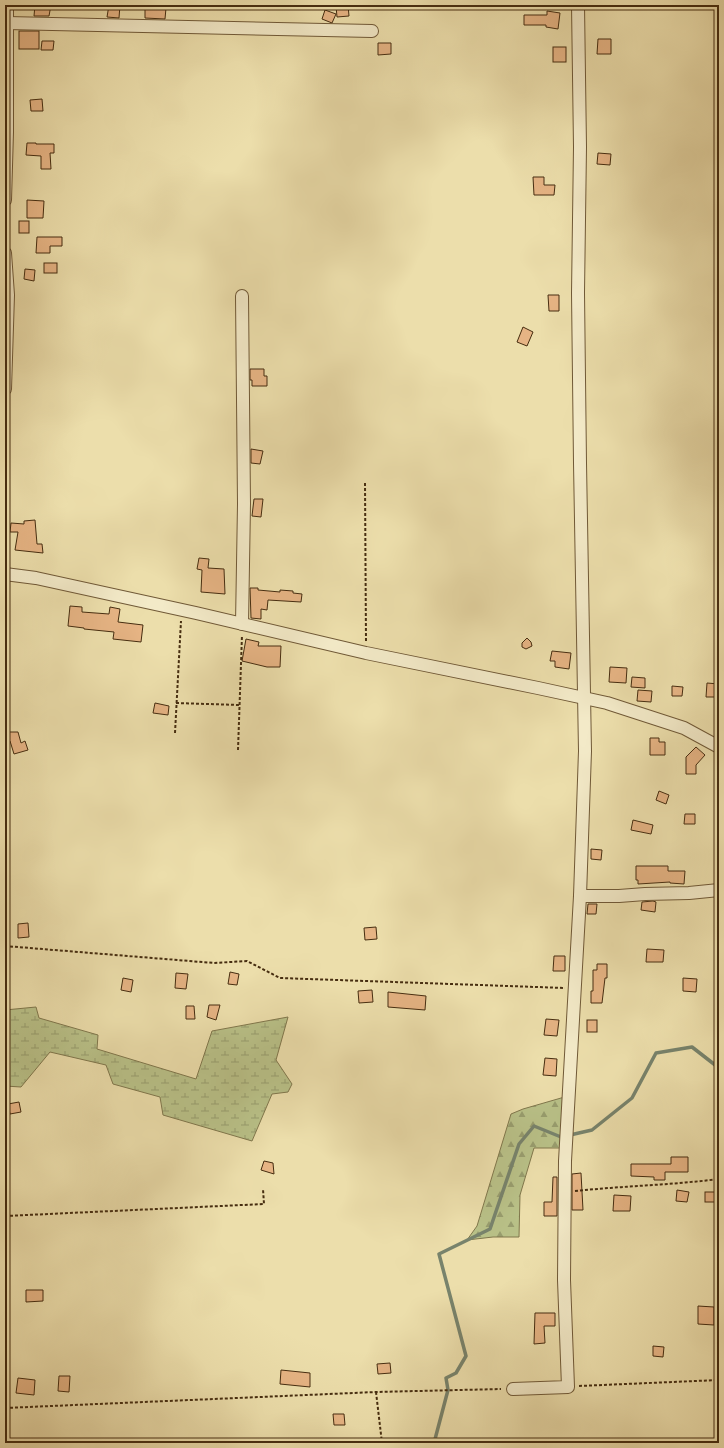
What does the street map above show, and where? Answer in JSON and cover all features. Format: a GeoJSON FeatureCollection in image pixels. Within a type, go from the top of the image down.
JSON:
{"type":"FeatureCollection","features":[{"type":"Feature","properties":{"kind":"street"},"geometry":{"type":"LineString","coordinates":[[5,200],[7,132],[7,5]]}},
{"type":"Feature","properties":{"kind":"street"},"geometry":{"type":"LineString","coordinates":[[513,1389],[568,1387],[564,1280],[564,1192],[566,1130],[580,896],[585,751],[578,294],[580,146],[578,5]]}},
{"type":"Feature","properties":{"kind":"street"},"geometry":{"type":"LineString","coordinates":[[7,23],[372,31]]}},
{"type":"Feature","properties":{"kind":"street"},"geometry":{"type":"LineString","coordinates":[[5,253],[8,295],[5,389]]}},
{"type":"Feature","properties":{"kind":"street"},"geometry":{"type":"LineString","coordinates":[[242,296],[244,504],[242,624]]}},
{"type":"Feature","properties":{"kind":"street"},"geometry":{"type":"LineString","coordinates":[[5,574],[36,578],[242,624],[366,654],[607,703],[684,728],[719,747]]}},
{"type":"Feature","properties":{"kind":"street"},"geometry":{"type":"LineString","coordinates":[[580,896],[689,893],[719,890]]}},
{"type":"Feature","properties":{"kind":"path"},"geometry":{"type":"LineString","coordinates":[[365,483],[366,654]]}},
{"type":"Feature","properties":{"kind":"path"},"geometry":{"type":"LineString","coordinates":[[174,733],[182,611]]}},
{"type":"Feature","properties":{"kind":"path"},"geometry":{"type":"LineString","coordinates":[[238,750],[242,624]]}},
{"type":"Feature","properties":{"kind":"path"},"geometry":{"type":"LineString","coordinates":[[176,703],[239,705]]}},
{"type":"Feature","properties":{"kind":"path"},"geometry":{"type":"LineString","coordinates":[[5,946],[208,963],[247,961],[280,978],[574,989]]}},
{"type":"Feature","properties":{"kind":"path"},"geometry":{"type":"LineString","coordinates":[[564,1192],[682,1184],[719,1179]]}},
{"type":"Feature","properties":{"kind":"path"},"geometry":{"type":"LineString","coordinates":[[5,1216],[264,1204],[263,1189]]}},
{"type":"Feature","properties":{"kind":"path"},"geometry":{"type":"LineString","coordinates":[[568,1387],[719,1380]]}},
{"type":"Feature","properties":{"kind":"path"},"geometry":{"type":"LineString","coordinates":[[5,1408],[376,1392],[513,1389]]}},
{"type":"Feature","properties":{"kind":"path"},"geometry":{"type":"LineString","coordinates":[[376,1392],[382,1443]]}},
{"type":"Feature","properties":{"kind":"green space"},"geometry":{"type":"Polygon","coordinates":[[[36,1007],[39,1018],[98,1035],[97,1049],[196,1079],[212,1031],[288,1017],[276,1060],[292,1084],[288,1092],[272,1094],[252,1141],[163,1115],[160,1097],[113,1084],[106,1065],[50,1052],[21,1087],[5,1086],[5,1010],[36,1007]]]}},
{"type":"Feature","properties":{"kind":"green space"},"geometry":{"type":"Polygon","coordinates":[[[568,1096],[565,1148],[534,1148],[520,1195],[519,1237],[493,1237],[467,1240],[477,1226],[511,1114],[568,1096]]]}},
{"type":"Feature","properties":{"kind":"building"},"geometry":{"type":"Polygon","coordinates":[[[35,5],[51,5],[49,16],[34,16],[35,5]]]}},
{"type":"Feature","properties":{"kind":"building"},"geometry":{"type":"Polygon","coordinates":[[[109,5],[120,5],[119,18],[107,17],[109,5]]]}},
{"type":"Feature","properties":{"kind":"building"},"geometry":{"type":"Polygon","coordinates":[[[348,5],[349,16],[337,17],[336,6],[348,5]]]}},
{"type":"Feature","properties":{"kind":"building"},"geometry":{"type":"Polygon","coordinates":[[[145,7],[166,8],[165,19],[145,18],[145,7]]]}},
{"type":"Feature","properties":{"kind":"building"},"geometry":{"type":"Polygon","coordinates":[[[325,10],[336,14],[332,23],[322,19],[325,10]]]}},
{"type":"Feature","properties":{"kind":"building"},"geometry":{"type":"Polygon","coordinates":[[[547,11],[560,13],[558,29],[546,27],[546,25],[524,25],[524,15],[547,15],[547,11]]]}},
{"type":"Feature","properties":{"kind":"building"},"geometry":{"type":"Polygon","coordinates":[[[19,31],[39,31],[39,49],[19,49],[19,31]]]}},
{"type":"Feature","properties":{"kind":"building"},"geometry":{"type":"Polygon","coordinates":[[[598,39],[611,39],[611,54],[597,54],[598,39]]]}},
{"type":"Feature","properties":{"kind":"building"},"geometry":{"type":"Polygon","coordinates":[[[42,41],[54,41],[53,50],[41,50],[42,41]]]}},
{"type":"Feature","properties":{"kind":"building"},"geometry":{"type":"Polygon","coordinates":[[[378,43],[391,43],[391,54],[378,55],[378,43]]]}},
{"type":"Feature","properties":{"kind":"building"},"geometry":{"type":"Polygon","coordinates":[[[553,47],[566,47],[566,62],[553,62],[553,47]]]}},
{"type":"Feature","properties":{"kind":"building"},"geometry":{"type":"Polygon","coordinates":[[[42,99],[43,111],[31,111],[30,100],[42,99]]]}},
{"type":"Feature","properties":{"kind":"building"},"geometry":{"type":"Polygon","coordinates":[[[27,143],[54,144],[54,153],[50,153],[51,169],[41,169],[41,156],[26,155],[27,143]]]}},
{"type":"Feature","properties":{"kind":"building"},"geometry":{"type":"Polygon","coordinates":[[[598,153],[611,154],[610,165],[597,164],[598,153]]]}},
{"type":"Feature","properties":{"kind":"building"},"geometry":{"type":"Polygon","coordinates":[[[533,177],[544,177],[544,185],[555,185],[554,195],[534,195],[533,177]]]}},
{"type":"Feature","properties":{"kind":"building"},"geometry":{"type":"Polygon","coordinates":[[[27,200],[44,201],[43,218],[27,218],[27,200]]]}},
{"type":"Feature","properties":{"kind":"building"},"geometry":{"type":"Polygon","coordinates":[[[19,221],[29,221],[29,233],[19,233],[19,221]]]}},
{"type":"Feature","properties":{"kind":"building"},"geometry":{"type":"Polygon","coordinates":[[[37,237],[62,237],[62,246],[50,246],[50,253],[36,253],[37,237]]]}},
{"type":"Feature","properties":{"kind":"building"},"geometry":{"type":"Polygon","coordinates":[[[44,263],[57,263],[57,273],[44,273],[44,263]]]}},
{"type":"Feature","properties":{"kind":"building"},"geometry":{"type":"Polygon","coordinates":[[[25,269],[35,270],[34,281],[24,279],[25,269]]]}},
{"type":"Feature","properties":{"kind":"building"},"geometry":{"type":"Polygon","coordinates":[[[548,295],[559,295],[559,311],[549,311],[548,295]]]}},
{"type":"Feature","properties":{"kind":"building"},"geometry":{"type":"Polygon","coordinates":[[[523,327],[533,332],[527,346],[517,342],[523,327]]]}},
{"type":"Feature","properties":{"kind":"building"},"geometry":{"type":"Polygon","coordinates":[[[250,369],[264,369],[264,376],[267,376],[267,386],[252,386],[252,380],[250,380],[250,369]]]}},
{"type":"Feature","properties":{"kind":"building"},"geometry":{"type":"Polygon","coordinates":[[[251,449],[263,451],[260,464],[251,463],[251,449]]]}},
{"type":"Feature","properties":{"kind":"building"},"geometry":{"type":"Polygon","coordinates":[[[254,499],[263,499],[261,517],[252,516],[254,499]]]}},
{"type":"Feature","properties":{"kind":"building"},"geometry":{"type":"Polygon","coordinates":[[[35,520],[37,544],[42,544],[43,553],[15,550],[18,532],[10,532],[11,523],[24,524],[24,521],[35,520]]]}},
{"type":"Feature","properties":{"kind":"building"},"geometry":{"type":"Polygon","coordinates":[[[199,558],[209,559],[208,568],[224,569],[225,594],[201,592],[202,570],[197,569],[199,558]]]}},
{"type":"Feature","properties":{"kind":"building"},"geometry":{"type":"Polygon","coordinates":[[[250,588],[280,592],[280,590],[293,591],[293,593],[302,594],[301,602],[268,600],[267,610],[261,609],[261,619],[251,618],[250,588]]]}},
{"type":"Feature","properties":{"kind":"building"},"geometry":{"type":"Polygon","coordinates":[[[70,606],[82,607],[82,612],[109,614],[110,607],[120,609],[118,622],[143,625],[141,642],[113,639],[114,632],[68,626],[70,606]]]}},
{"type":"Feature","properties":{"kind":"building"},"geometry":{"type":"Polygon","coordinates":[[[527,638],[531,642],[532,646],[526,649],[522,647],[522,643],[527,638]]]}},
{"type":"Feature","properties":{"kind":"building"},"geometry":{"type":"Polygon","coordinates":[[[246,639],[259,642],[258,646],[281,646],[280,667],[267,667],[242,661],[246,639]]]}},
{"type":"Feature","properties":{"kind":"building"},"geometry":{"type":"Polygon","coordinates":[[[552,651],[571,653],[569,669],[555,667],[555,661],[550,661],[552,651]]]}},
{"type":"Feature","properties":{"kind":"building"},"geometry":{"type":"Polygon","coordinates":[[[610,667],[627,668],[626,683],[609,682],[610,667]]]}},
{"type":"Feature","properties":{"kind":"building"},"geometry":{"type":"Polygon","coordinates":[[[632,677],[645,678],[645,688],[631,687],[632,677]]]}},
{"type":"Feature","properties":{"kind":"building"},"geometry":{"type":"Polygon","coordinates":[[[707,683],[719,684],[719,697],[706,697],[707,683]]]}},
{"type":"Feature","properties":{"kind":"building"},"geometry":{"type":"Polygon","coordinates":[[[672,686],[683,687],[682,696],[672,696],[672,686]]]}},
{"type":"Feature","properties":{"kind":"building"},"geometry":{"type":"Polygon","coordinates":[[[638,690],[652,691],[651,702],[637,701],[638,690]]]}},
{"type":"Feature","properties":{"kind":"building"},"geometry":{"type":"Polygon","coordinates":[[[155,703],[169,706],[168,715],[153,713],[155,703]]]}},
{"type":"Feature","properties":{"kind":"building"},"geometry":{"type":"Polygon","coordinates":[[[5,732],[18,732],[21,743],[25,741],[28,750],[14,754],[10,741],[5,741],[5,732]]]}},
{"type":"Feature","properties":{"kind":"building"},"geometry":{"type":"Polygon","coordinates":[[[650,738],[659,738],[659,742],[665,742],[665,755],[650,755],[650,738]]]}},
{"type":"Feature","properties":{"kind":"building"},"geometry":{"type":"Polygon","coordinates":[[[696,747],[705,755],[696,765],[696,774],[686,774],[686,757],[696,747]]]}},
{"type":"Feature","properties":{"kind":"building"},"geometry":{"type":"Polygon","coordinates":[[[659,791],[669,795],[666,804],[656,800],[659,791]]]}},
{"type":"Feature","properties":{"kind":"building"},"geometry":{"type":"Polygon","coordinates":[[[685,814],[695,814],[695,824],[684,824],[685,814]]]}},
{"type":"Feature","properties":{"kind":"building"},"geometry":{"type":"Polygon","coordinates":[[[633,820],[653,825],[651,834],[631,830],[633,820]]]}},
{"type":"Feature","properties":{"kind":"building"},"geometry":{"type":"Polygon","coordinates":[[[591,849],[602,850],[601,860],[591,859],[591,849]]]}},
{"type":"Feature","properties":{"kind":"building"},"geometry":{"type":"Polygon","coordinates":[[[636,866],[668,866],[668,871],[685,871],[684,884],[670,882],[638,884],[638,880],[636,880],[636,866]]]}},
{"type":"Feature","properties":{"kind":"building"},"geometry":{"type":"Polygon","coordinates":[[[642,902],[656,902],[655,912],[641,910],[642,902]]]}},
{"type":"Feature","properties":{"kind":"building"},"geometry":{"type":"Polygon","coordinates":[[[588,904],[597,904],[596,914],[587,914],[588,904]]]}},
{"type":"Feature","properties":{"kind":"building"},"geometry":{"type":"Polygon","coordinates":[[[28,923],[29,937],[18,938],[18,924],[28,923]]]}},
{"type":"Feature","properties":{"kind":"building"},"geometry":{"type":"Polygon","coordinates":[[[376,927],[377,939],[365,940],[364,928],[376,927]]]}},
{"type":"Feature","properties":{"kind":"building"},"geometry":{"type":"Polygon","coordinates":[[[647,949],[664,950],[663,962],[646,962],[647,949]]]}},
{"type":"Feature","properties":{"kind":"building"},"geometry":{"type":"Polygon","coordinates":[[[554,956],[565,956],[565,971],[553,971],[554,956]]]}},
{"type":"Feature","properties":{"kind":"building"},"geometry":{"type":"Polygon","coordinates":[[[597,964],[607,964],[607,978],[605,978],[602,1003],[591,1003],[591,991],[593,991],[593,970],[597,970],[597,964]]]}},
{"type":"Feature","properties":{"kind":"building"},"geometry":{"type":"Polygon","coordinates":[[[230,972],[239,974],[237,985],[228,984],[230,972]]]}},
{"type":"Feature","properties":{"kind":"building"},"geometry":{"type":"Polygon","coordinates":[[[176,973],[188,974],[186,989],[175,988],[176,973]]]}},
{"type":"Feature","properties":{"kind":"building"},"geometry":{"type":"Polygon","coordinates":[[[123,978],[133,980],[131,992],[121,990],[123,978]]]}},
{"type":"Feature","properties":{"kind":"building"},"geometry":{"type":"Polygon","coordinates":[[[683,978],[697,979],[696,992],[683,991],[683,978]]]}},
{"type":"Feature","properties":{"kind":"building"},"geometry":{"type":"Polygon","coordinates":[[[372,990],[373,1002],[359,1003],[358,991],[372,990]]]}},
{"type":"Feature","properties":{"kind":"building"},"geometry":{"type":"Polygon","coordinates":[[[388,992],[426,996],[425,1010],[388,1007],[388,992]]]}},
{"type":"Feature","properties":{"kind":"building"},"geometry":{"type":"Polygon","coordinates":[[[209,1005],[220,1005],[216,1020],[207,1017],[209,1005]]]}},
{"type":"Feature","properties":{"kind":"building"},"geometry":{"type":"Polygon","coordinates":[[[186,1006],[194,1006],[195,1019],[186,1019],[186,1006]]]}},
{"type":"Feature","properties":{"kind":"building"},"geometry":{"type":"Polygon","coordinates":[[[546,1019],[559,1020],[557,1036],[544,1035],[546,1019]]]}},
{"type":"Feature","properties":{"kind":"building"},"geometry":{"type":"Polygon","coordinates":[[[587,1020],[597,1020],[597,1032],[587,1032],[587,1020]]]}},
{"type":"Feature","properties":{"kind":"building"},"geometry":{"type":"Polygon","coordinates":[[[545,1058],[557,1059],[556,1076],[543,1075],[545,1058]]]}},
{"type":"Feature","properties":{"kind":"building"},"geometry":{"type":"Polygon","coordinates":[[[19,1102],[21,1112],[10,1114],[8,1104],[19,1102]]]}},
{"type":"Feature","properties":{"kind":"building"},"geometry":{"type":"Polygon","coordinates":[[[671,1157],[688,1157],[688,1172],[665,1172],[665,1180],[654,1180],[654,1177],[631,1176],[631,1164],[671,1164],[671,1157]]]}},
{"type":"Feature","properties":{"kind":"building"},"geometry":{"type":"Polygon","coordinates":[[[264,1161],[273,1163],[274,1174],[261,1170],[264,1161]]]}},
{"type":"Feature","properties":{"kind":"building"},"geometry":{"type":"Polygon","coordinates":[[[581,1173],[583,1210],[572,1210],[572,1174],[581,1173]]]}},
{"type":"Feature","properties":{"kind":"building"},"geometry":{"type":"Polygon","coordinates":[[[553,1177],[557,1177],[557,1216],[544,1216],[544,1202],[552,1202],[553,1177]]]}},
{"type":"Feature","properties":{"kind":"building"},"geometry":{"type":"Polygon","coordinates":[[[677,1190],[689,1192],[687,1202],[676,1201],[677,1190]]]}},
{"type":"Feature","properties":{"kind":"building"},"geometry":{"type":"Polygon","coordinates":[[[705,1192],[715,1192],[715,1202],[705,1202],[705,1192]]]}},
{"type":"Feature","properties":{"kind":"building"},"geometry":{"type":"Polygon","coordinates":[[[614,1195],[631,1196],[630,1211],[613,1211],[614,1195]]]}},
{"type":"Feature","properties":{"kind":"building"},"geometry":{"type":"Polygon","coordinates":[[[26,1290],[43,1290],[43,1301],[26,1302],[26,1290]]]}},
{"type":"Feature","properties":{"kind":"building"},"geometry":{"type":"Polygon","coordinates":[[[698,1306],[714,1307],[714,1325],[698,1324],[698,1306]]]}},
{"type":"Feature","properties":{"kind":"building"},"geometry":{"type":"Polygon","coordinates":[[[535,1313],[555,1313],[555,1326],[544,1326],[545,1343],[534,1344],[535,1313]]]}},
{"type":"Feature","properties":{"kind":"building"},"geometry":{"type":"Polygon","coordinates":[[[653,1346],[664,1347],[663,1357],[653,1356],[653,1346]]]}},
{"type":"Feature","properties":{"kind":"building"},"geometry":{"type":"Polygon","coordinates":[[[390,1363],[391,1373],[378,1374],[377,1364],[390,1363]]]}},
{"type":"Feature","properties":{"kind":"building"},"geometry":{"type":"Polygon","coordinates":[[[281,1370],[310,1373],[310,1387],[280,1384],[281,1370]]]}},
{"type":"Feature","properties":{"kind":"building"},"geometry":{"type":"Polygon","coordinates":[[[59,1376],[70,1376],[69,1392],[58,1391],[59,1376]]]}},
{"type":"Feature","properties":{"kind":"building"},"geometry":{"type":"Polygon","coordinates":[[[18,1378],[35,1380],[34,1395],[16,1393],[18,1378]]]}},
{"type":"Feature","properties":{"kind":"building"},"geometry":{"type":"Polygon","coordinates":[[[333,1414],[344,1414],[345,1425],[334,1425],[333,1414]]]}},
{"type":"Feature","properties":{"kind":"waterway"},"geometry":{"type":"LineString","coordinates":[[570,1135],[592,1130],[632,1098],[656,1053],[692,1047],[719,1068]]}},
{"type":"Feature","properties":{"kind":"waterway"},"geometry":{"type":"LineString","coordinates":[[434,1443],[448,1390],[446,1378],[456,1373],[466,1356],[439,1254],[490,1229],[519,1144],[534,1126],[561,1137]]}}]}
